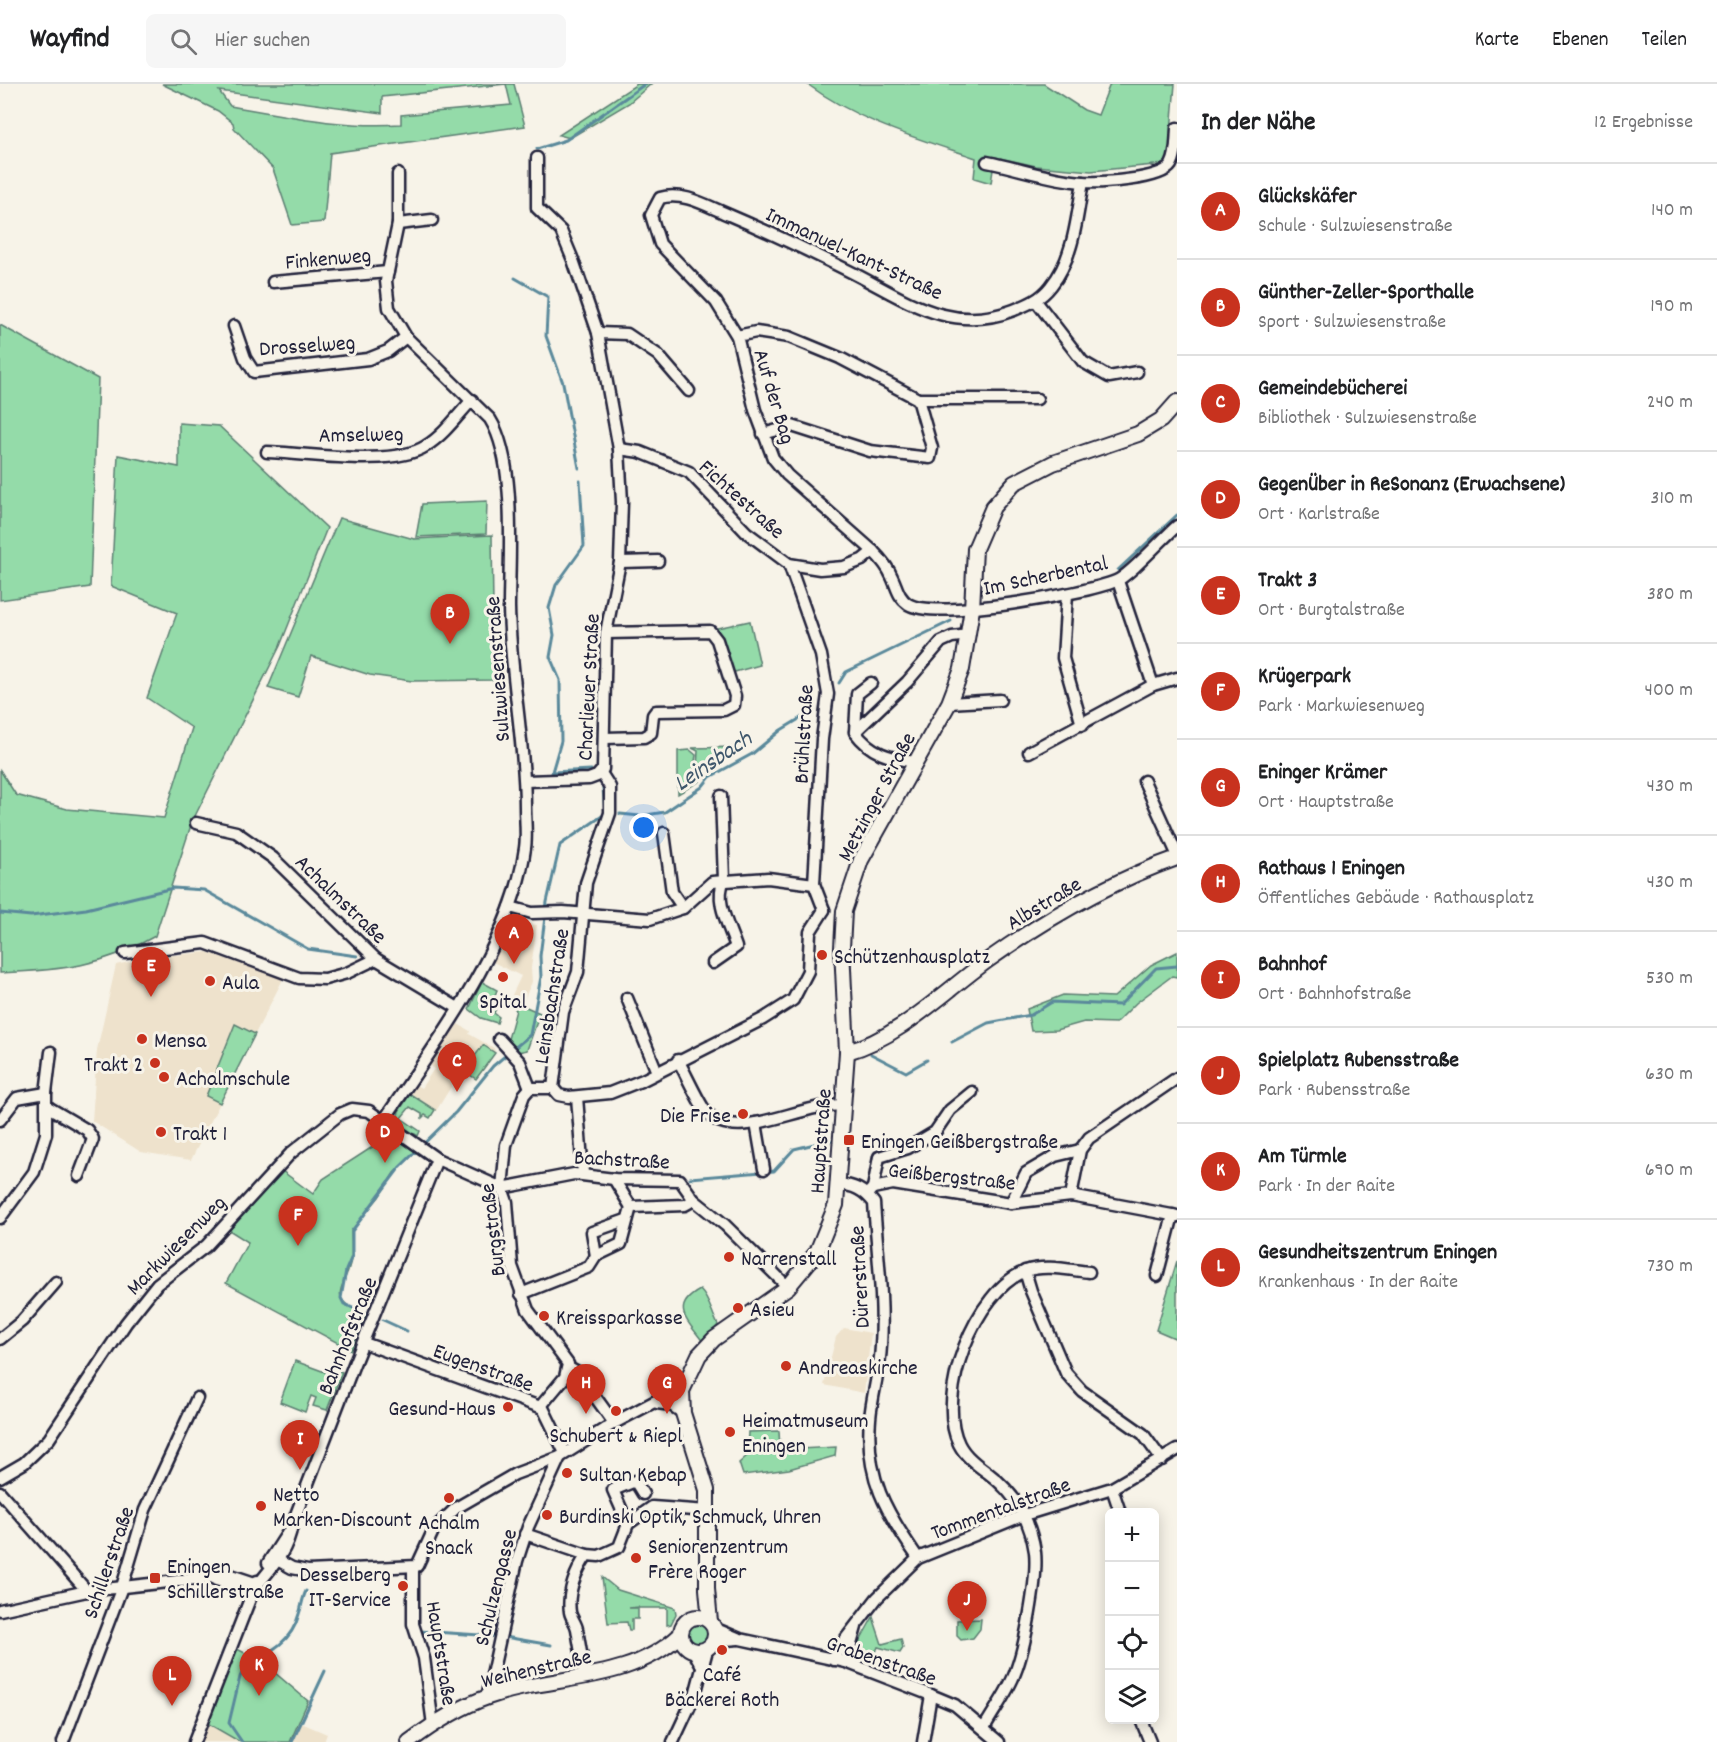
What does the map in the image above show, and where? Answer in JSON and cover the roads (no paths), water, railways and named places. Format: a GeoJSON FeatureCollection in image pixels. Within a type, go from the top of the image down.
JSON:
{"type":"FeatureCollection","features":[{"type":"Feature","properties":{"kind":"main road","name":"Metzinger Straße"},"geometry":{"type":"LineString","coordinates":[[842,948],[844,911],[861,860],[949,703],[962,669],[972,609],[975,549],[993,507],[1014,483],[1053,463],[1138,434],[1161,420],[1177,402]]}},
{"type":"Feature","properties":{"kind":"main road","name":"Albstraße"},"geometry":{"type":"LineString","coordinates":[[847,1052],[894,1031],[990,959],[1049,921],[1117,883],[1177,856]]}},
{"type":"Feature","properties":{"kind":"main road","name":"Hauptstraße"},"geometry":{"type":"LineString","coordinates":[[682,1391],[694,1364],[714,1339],[788,1287],[817,1252],[836,1205],[847,1052],[842,948]]}},
{"type":"Feature","properties":{"kind":"main road"},"geometry":{"type":"LineString","coordinates":[[682,1391],[683,1413],[706,1490],[708,1510],[707,1589],[701,1639]]}},
{"type":"Feature","properties":{"kind":"main road"},"geometry":{"type":"LineString","coordinates":[[701,1639],[696,1617],[707,1589]]}},
{"type":"Feature","properties":{"kind":"main road"},"geometry":{"type":"LineString","coordinates":[[696,1617],[684,1624],[701,1639]]}},
{"type":"Feature","properties":{"kind":"main road","name":"Weihenstraße"},"geometry":{"type":"LineString","coordinates":[[409,1742],[433,1725],[487,1697],[638,1664],[701,1639]]}},
{"type":"Feature","properties":{"kind":"street"},"geometry":{"type":"LineString","coordinates":[[987,162],[1083,182],[1145,177],[1160,174],[1170,166],[1174,158],[1177,128]]}},
{"type":"Feature","properties":{"kind":"street","name":"Charlieuer Straße"},"geometry":{"type":"LineString","coordinates":[[525,781],[589,778],[601,773],[604,764],[605,738],[606,633],[620,562],[622,502],[619,449],[598,333],[561,231],[537,208],[537,158]]}},
{"type":"Feature","properties":{"kind":"street","name":"Sulzwiesenstraße"},"geometry":{"type":"LineString","coordinates":[[384,1120],[458,1008],[510,907],[525,848],[525,781],[510,615],[508,489],[503,451],[497,429],[472,400],[406,337],[389,308],[385,292],[398,224],[398,174]]}},
{"type":"Feature","properties":{"kind":"street","name":"Immanuel-Kant-Straße"},"geometry":{"type":"LineString","coordinates":[[672,195],[751,224],[849,271],[922,310],[960,319],[992,318],[1036,301],[1053,284],[1068,256],[1083,182]]}},
{"type":"Feature","properties":{"kind":"street","name":"Auf der Bag"},"geometry":{"type":"LineString","coordinates":[[672,195],[660,198],[651,215],[660,244],[716,302],[737,336],[763,434],[773,458],[787,475],[873,551],[885,564],[898,593],[909,604],[922,608],[972,609]]}},
{"type":"Feature","properties":{"kind":"street"},"geometry":{"type":"LineString","coordinates":[[398,224],[432,220]]}},
{"type":"Feature","properties":{"kind":"street","name":"Finkenweg"},"geometry":{"type":"LineString","coordinates":[[273,282],[388,272]]}},
{"type":"Feature","properties":{"kind":"street"},"geometry":{"type":"LineString","coordinates":[[1036,301],[1083,362],[1109,377],[1137,372]]}},
{"type":"Feature","properties":{"kind":"street","name":"Drosselweg"},"geometry":{"type":"LineString","coordinates":[[234,326],[245,358],[254,372],[368,359],[388,351],[406,337]]}},
{"type":"Feature","properties":{"kind":"street"},"geometry":{"type":"LineString","coordinates":[[737,336],[756,332],[789,338],[840,358],[918,399],[1037,399]]}},
{"type":"Feature","properties":{"kind":"street"},"geometry":{"type":"LineString","coordinates":[[598,333],[627,334],[658,355],[689,391]]}},
{"type":"Feature","properties":{"kind":"street"},"geometry":{"type":"LineString","coordinates":[[763,434],[792,426],[870,451],[930,458],[932,448],[918,399]]}},
{"type":"Feature","properties":{"kind":"street","name":"Amselweg"},"geometry":{"type":"LineString","coordinates":[[267,452],[344,457],[410,453],[434,440],[472,400]]}},
{"type":"Feature","properties":{"kind":"street","name":"Fichtestraße"},"geometry":{"type":"LineString","coordinates":[[619,449],[640,452],[689,472],[746,532],[789,564],[820,569],[844,567],[862,560],[873,551]]}},
{"type":"Feature","properties":{"kind":"street","name":"Im Scherbental"},"geometry":{"type":"LineString","coordinates":[[972,609],[1067,594],[1118,581],[1177,526]]}},
{"type":"Feature","properties":{"kind":"street"},"geometry":{"type":"LineString","coordinates":[[620,562],[658,561]]}},
{"type":"Feature","properties":{"kind":"street","name":"Brühlstraße"},"geometry":{"type":"LineString","coordinates":[[789,564],[820,655],[828,694],[822,739],[814,884],[824,910]]}},
{"type":"Feature","properties":{"kind":"street"},"geometry":{"type":"LineString","coordinates":[[1118,581],[1153,685]]}},
{"type":"Feature","properties":{"kind":"street"},"geometry":{"type":"LineString","coordinates":[[1067,594],[1063,658],[1082,725]]}},
{"type":"Feature","properties":{"kind":"street"},"geometry":{"type":"LineString","coordinates":[[605,738],[644,737],[651,733],[653,715],[656,711],[724,710],[734,705],[735,696],[717,640],[710,632],[606,633]]}},
{"type":"Feature","properties":{"kind":"street"},"geometry":{"type":"LineString","coordinates":[[855,732],[907,682],[941,642],[969,634]]}},
{"type":"Feature","properties":{"kind":"street"},"geometry":{"type":"LineString","coordinates":[[1029,752],[1153,685],[1177,678]]}},
{"type":"Feature","properties":{"kind":"street"},"geometry":{"type":"LineString","coordinates":[[871,683],[857,694],[855,732],[867,747],[883,756],[914,762]]}},
{"type":"Feature","properties":{"kind":"street"},"geometry":{"type":"LineString","coordinates":[[949,703],[1000,700]]}},
{"type":"Feature","properties":{"kind":"street","name":"Leinsbachstraße"},"geometry":{"type":"LineString","coordinates":[[553,1088],[563,1012],[578,972],[586,883],[610,813],[610,787],[601,773]]}},
{"type":"Feature","properties":{"kind":"street"},"geometry":{"type":"LineString","coordinates":[[1144,781],[1177,856]]}},
{"type":"Feature","properties":{"kind":"street"},"geometry":{"type":"LineString","coordinates":[[713,963],[736,947],[720,901],[719,890],[724,880],[721,796]]}},
{"type":"Feature","properties":{"kind":"street","name":"Achalmstraße"},"geometry":{"type":"LineString","coordinates":[[196,823],[236,832],[273,858],[376,959],[458,1008]]}},
{"type":"Feature","properties":{"kind":"street"},"geometry":{"type":"LineString","coordinates":[[664,833],[672,891],[682,908]]}},
{"type":"Feature","properties":{"kind":"street"},"geometry":{"type":"LineString","coordinates":[[510,907],[532,913],[563,912],[650,919],[682,908],[712,882],[768,878],[814,884]]}},
{"type":"Feature","properties":{"kind":"street"},"geometry":{"type":"LineString","coordinates":[[499,1039],[513,1053],[525,1071],[530,1088],[553,1088],[559,1095],[577,1097],[610,1093],[763,1019],[793,1000],[807,971],[810,932],[824,910],[844,911]]}},
{"type":"Feature","properties":{"kind":"street"},"geometry":{"type":"LineString","coordinates":[[125,953],[205,943],[298,978],[325,979],[347,973],[376,959]]}},
{"type":"Feature","properties":{"kind":"street"},"geometry":{"type":"LineString","coordinates":[[627,998],[657,1072]]}},
{"type":"Feature","properties":{"kind":"street"},"geometry":{"type":"LineString","coordinates":[[0,1218],[34,1172],[46,1134],[48,1107],[46,1093],[51,1052]]}},
{"type":"Feature","properties":{"kind":"street"},"geometry":{"type":"LineString","coordinates":[[678,1060],[705,1111],[716,1121],[736,1125],[756,1123],[813,1108],[842,1106]]}},
{"type":"Feature","properties":{"kind":"street"},"geometry":{"type":"LineString","coordinates":[[1071,1196],[1080,1150],[1089,1138],[1177,1078]]}},
{"type":"Feature","properties":{"kind":"street","name":"Burgstraße"},"geometry":{"type":"LineString","coordinates":[[530,1088],[521,1101],[507,1145],[502,1188],[507,1202],[512,1266],[520,1294],[533,1319],[564,1356],[569,1368],[578,1373],[614,1423]]}},
{"type":"Feature","properties":{"kind":"street"},"geometry":{"type":"LineString","coordinates":[[870,1191],[879,1157],[908,1148],[935,1132],[950,1110],[972,1092]]}},
{"type":"Feature","properties":{"kind":"street"},"geometry":{"type":"LineString","coordinates":[[0,1120],[17,1098],[46,1093]]}},
{"type":"Feature","properties":{"kind":"street"},"geometry":{"type":"LineString","coordinates":[[577,1097],[583,1174]]}},
{"type":"Feature","properties":{"kind":"street"},"geometry":{"type":"LineString","coordinates":[[48,1107],[87,1130],[93,1139],[79,1176]]}},
{"type":"Feature","properties":{"kind":"street","name":"Markwiesenweg"},"geometry":{"type":"LineString","coordinates":[[0,1477],[24,1463],[50,1439],[122,1329],[157,1284],[206,1246],[305,1139],[340,1114],[352,1109],[369,1111],[384,1120]]}},
{"type":"Feature","properties":{"kind":"street"},"geometry":{"type":"LineString","coordinates":[[384,1120],[437,1159],[502,1188]]}},
{"type":"Feature","properties":{"kind":"street"},"geometry":{"type":"LineString","coordinates":[[756,1123],[764,1169]]}},
{"type":"Feature","properties":{"kind":"street"},"geometry":{"type":"LineString","coordinates":[[1011,1203],[1026,1173],[1055,1156],[1080,1150]]}},
{"type":"Feature","properties":{"kind":"street","name":"Bahnhofstraße"},"geometry":{"type":"LineString","coordinates":[[194,1742],[255,1587],[291,1538],[292,1526],[437,1159]]}},
{"type":"Feature","properties":{"kind":"street","name":"Bachstraße"},"geometry":{"type":"LineString","coordinates":[[502,1188],[560,1175],[583,1174],[614,1179],[680,1180],[694,1200]]}},
{"type":"Feature","properties":{"kind":"street"},"geometry":{"type":"LineString","coordinates":[[614,1179],[631,1207]]}},
{"type":"Feature","properties":{"kind":"street","name":"Dürerstraße"},"geometry":{"type":"LineString","coordinates":[[837,1184],[852,1185],[870,1191],[874,1203],[881,1344],[870,1417],[872,1465],[883,1504],[918,1558]]}},
{"type":"Feature","properties":{"kind":"street","name":"Geißbergstraße"},"geometry":{"type":"LineString","coordinates":[[870,1191],[893,1184],[1011,1203],[1071,1196],[1175,1215]]}},
{"type":"Feature","properties":{"kind":"street"},"geometry":{"type":"LineString","coordinates":[[631,1207],[685,1205],[694,1200],[724,1224],[788,1287]]}},
{"type":"Feature","properties":{"kind":"street"},"geometry":{"type":"LineString","coordinates":[[520,1294],[589,1267],[596,1256],[621,1244],[631,1207]]}},
{"type":"Feature","properties":{"kind":"street"},"geometry":{"type":"LineString","coordinates":[[1157,1276],[1175,1215]]}},
{"type":"Feature","properties":{"kind":"street"},"geometry":{"type":"LineString","coordinates":[[596,1256],[592,1232],[626,1220]]}},
{"type":"Feature","properties":{"kind":"street"},"geometry":{"type":"LineString","coordinates":[[984,1728],[1015,1674],[1025,1638],[1035,1553],[1024,1515],[1014,1495],[978,1466],[959,1444],[951,1411],[954,1385],[965,1345],[978,1318],[990,1298],[1005,1283],[1025,1271],[1039,1268],[1089,1272]]}},
{"type":"Feature","properties":{"kind":"street"},"geometry":{"type":"LineString","coordinates":[[1025,1271],[1066,1373],[1095,1401],[1143,1434],[1162,1460]]}},
{"type":"Feature","properties":{"kind":"street"},"geometry":{"type":"LineString","coordinates":[[0,1339],[22,1321],[56,1282]]}},
{"type":"Feature","properties":{"kind":"street","name":"Eugenstraße"},"geometry":{"type":"LineString","coordinates":[[363,1343],[540,1407],[548,1415],[562,1455]]}},
{"type":"Feature","properties":{"kind":"street"},"geometry":{"type":"LineString","coordinates":[[540,1407],[565,1377],[569,1368]]}},
{"type":"Feature","properties":{"kind":"street"},"geometry":{"type":"LineString","coordinates":[[275,1559],[292,1568],[308,1571],[413,1567],[421,1561],[433,1531],[448,1514],[515,1474],[562,1455],[614,1423],[657,1403],[669,1394],[682,1391]]}},
{"type":"Feature","properties":{"kind":"street","name":"Schillerstraße"},"geometry":{"type":"LineString","coordinates":[[63,1742],[122,1587],[145,1510],[197,1398]]}},
{"type":"Feature","properties":{"kind":"street"},"geometry":{"type":"LineString","coordinates":[[657,1403],[671,1406],[683,1413]]}},
{"type":"Feature","properties":{"kind":"street","name":"Tommentalstraße"},"geometry":{"type":"LineString","coordinates":[[840,1661],[840,1646],[877,1598],[918,1558],[1024,1515],[1112,1488],[1177,1450]]}},
{"type":"Feature","properties":{"kind":"street","name":"Schulzengasse"},"geometry":{"type":"LineString","coordinates":[[487,1697],[514,1571],[525,1534],[562,1455]]}},
{"type":"Feature","properties":{"kind":"street"},"geometry":{"type":"LineString","coordinates":[[628,1524],[614,1490],[634,1481],[643,1494]]}},
{"type":"Feature","properties":{"kind":"street"},"geometry":{"type":"LineString","coordinates":[[1112,1488],[1119,1508]]}},
{"type":"Feature","properties":{"kind":"street"},"geometry":{"type":"LineString","coordinates":[[0,1492],[87,1591]]}},
{"type":"Feature","properties":{"kind":"street"},"geometry":{"type":"LineString","coordinates":[[525,1534],[586,1555],[599,1556],[619,1547],[628,1524],[652,1507],[708,1510]]}},
{"type":"Feature","properties":{"kind":"street"},"geometry":{"type":"LineString","coordinates":[[586,1555],[577,1568],[571,1594],[570,1614],[577,1625],[579,1652],[587,1675]]}},
{"type":"Feature","properties":{"kind":"street","name":"Hauptstraße"},"geometry":{"type":"LineString","coordinates":[[413,1567],[413,1624],[424,1658],[433,1725]]}},
{"type":"Feature","properties":{"kind":"street"},"geometry":{"type":"LineString","coordinates":[[0,1610],[87,1591],[209,1579],[255,1587]]}},
{"type":"Feature","properties":{"kind":"street"},"geometry":{"type":"LineString","coordinates":[[673,1742],[695,1695],[702,1667],[701,1639]]}},
{"type":"Feature","properties":{"kind":"street","name":"Grabenstraße"},"geometry":{"type":"LineString","coordinates":[[701,1639],[740,1639],[840,1661],[955,1705],[999,1742]]}},
{"type":"Feature","properties":{"kind":"street"},"geometry":{"type":"LineString","coordinates":[[923,1742],[931,1695]]}},
{"type":"Feature","properties":{"kind":"street"},"geometry":{"type":"LineString","coordinates":[[1143,1724],[1150,1742]]}},
{"type":"Feature","properties":{"kind":"waterway"},"geometry":{"type":"LineString","coordinates":[[537,149],[566,140],[645,84]]}},
{"type":"Feature","properties":{"kind":"waterway"},"geometry":{"type":"LineString","coordinates":[[515,278],[548,297],[546,336],[563,383],[579,468]]}},
{"type":"Feature","properties":{"kind":"waterway"},"geometry":{"type":"LineString","coordinates":[[580,481],[584,546],[556,585],[549,608],[554,635],[550,657],[560,680],[561,741],[552,772],[591,770]]}},
{"type":"Feature","properties":{"kind":"waterway","name":"Leinsbach"},"geometry":{"type":"LineString","coordinates":[[1118,570],[1177,515]]}},
{"type":"Feature","properties":{"kind":"waterway","name":"Leinsbach"},"geometry":{"type":"LineString","coordinates":[[839,683],[846,672],[951,621]]}},
{"type":"Feature","properties":{"kind":"waterway","name":"Leinsbach"},"geometry":{"type":"LineString","coordinates":[[620,814],[640,816],[665,812],[702,787],[710,777],[752,754],[781,730],[814,710]]}},
{"type":"Feature","properties":{"kind":"waterway","name":"Leinsbach"},"geometry":{"type":"LineString","coordinates":[[366,1314],[344,1304],[341,1298],[346,1270],[352,1256],[352,1231],[400,1167],[456,1112],[493,1066],[530,1035],[541,977],[540,956],[547,902],[560,845],[605,814],[603,788]]}},
{"type":"Feature","properties":{"kind":"waterway"},"geometry":{"type":"LineString","coordinates":[[0,913],[31,916],[86,909],[173,888],[204,890],[308,949],[357,956]]}},
{"type":"Feature","properties":{"kind":"waterway"},"geometry":{"type":"LineString","coordinates":[[952,1042],[988,1023],[1031,1015],[1052,1002],[1120,1005],[1156,968],[1177,966]]}},
{"type":"Feature","properties":{"kind":"waterway"},"geometry":{"type":"LineString","coordinates":[[871,1054],[906,1072],[927,1060]]}},
{"type":"Feature","properties":{"kind":"waterway"},"geometry":{"type":"LineString","coordinates":[[690,1178],[774,1171],[794,1149],[831,1140]]}},
{"type":"Feature","properties":{"kind":"waterway","name":"Leinsbach"},"geometry":{"type":"LineString","coordinates":[[383,1320],[407,1331]]}},
{"type":"Feature","properties":{"kind":"waterway","name":"Leinsbach"},"geometry":{"type":"LineString","coordinates":[[242,1742],[229,1723],[240,1677],[248,1662],[273,1650],[286,1638],[296,1623],[306,1591]]}},
{"type":"Feature","properties":{"kind":"waterway"},"geometry":{"type":"LineString","coordinates":[[419,1631],[495,1636]]}},
{"type":"Feature","properties":{"kind":"waterway"},"geometry":{"type":"LineString","coordinates":[[505,1637],[551,1645]]}},
{"type":"Feature","properties":{"kind":"waterway"},"geometry":{"type":"LineString","coordinates":[[292,1742],[325,1671]]}},
{"type":"Feature","properties":{"kind":"place","name":"Günther-Zeller-Sporthalle"},"geometry":{"type":"Point","coordinates":[450,644]}},
{"type":"Feature","properties":{"kind":"place","name":"Schützenhausplatz"},"geometry":{"type":"Point","coordinates":[822,955]}},
{"type":"Feature","properties":{"kind":"place","name":"Glückskäfer"},"geometry":{"type":"Point","coordinates":[514,964]}},
{"type":"Feature","properties":{"kind":"place","name":"Spital"},"geometry":{"type":"Point","coordinates":[503,977]}},
{"type":"Feature","properties":{"kind":"place","name":"Aula"},"geometry":{"type":"Point","coordinates":[210,981]}},
{"type":"Feature","properties":{"kind":"place","name":"Trakt 3"},"geometry":{"type":"Point","coordinates":[151,997]}},
{"type":"Feature","properties":{"kind":"place","name":"Mensa"},"geometry":{"type":"Point","coordinates":[142,1039]}},
{"type":"Feature","properties":{"kind":"place","name":"Trakt 2"},"geometry":{"type":"Point","coordinates":[155,1063]}},
{"type":"Feature","properties":{"kind":"place","name":"Achalmschule"},"geometry":{"type":"Point","coordinates":[164,1077]}},
{"type":"Feature","properties":{"kind":"place","name":"Gemeindebücherei"},"geometry":{"type":"Point","coordinates":[457,1092]}},
{"type":"Feature","properties":{"kind":"place","name":"Die Frise"},"geometry":{"type":"Point","coordinates":[743,1114]}},
{"type":"Feature","properties":{"kind":"place","name":"Trakt 1"},"geometry":{"type":"Point","coordinates":[161,1132]}},
{"type":"Feature","properties":{"kind":"place","name":"Eningen Geißbergstraße"},"geometry":{"type":"Point","coordinates":[849,1140]}},
{"type":"Feature","properties":{"kind":"place","name":"GegenÜber in ReSonanz (Erwachsene)"},"geometry":{"type":"Point","coordinates":[385,1163]}},
{"type":"Feature","properties":{"kind":"place","name":"Krügerpark"},"geometry":{"type":"Point","coordinates":[298,1246]}},
{"type":"Feature","properties":{"kind":"place","name":"Narrenstall"},"geometry":{"type":"Point","coordinates":[729,1257]}},
{"type":"Feature","properties":{"kind":"place","name":"Asieu"},"geometry":{"type":"Point","coordinates":[738,1308]}},
{"type":"Feature","properties":{"kind":"place","name":"Kreissparkasse"},"geometry":{"type":"Point","coordinates":[544,1316]}},
{"type":"Feature","properties":{"kind":"place","name":"Andreaskirche"},"geometry":{"type":"Point","coordinates":[786,1366]}},
{"type":"Feature","properties":{"kind":"place","name":"Gesund-Haus"},"geometry":{"type":"Point","coordinates":[508,1407]}},
{"type":"Feature","properties":{"kind":"place","name":"Schubert & Riepl"},"geometry":{"type":"Point","coordinates":[616,1411]}},
{"type":"Feature","properties":{"kind":"place","name":"Rathaus 1 Eningen"},"geometry":{"type":"Point","coordinates":[586,1414]}},
{"type":"Feature","properties":{"kind":"place","name":"Eninger Krämer"},"geometry":{"type":"Point","coordinates":[667,1414]}},
{"type":"Feature","properties":{"kind":"place","name":"Heimatmuseum Eningen"},"geometry":{"type":"Point","coordinates":[730,1432]}},
{"type":"Feature","properties":{"kind":"place","name":"Bahnhof"},"geometry":{"type":"Point","coordinates":[300,1470]}},
{"type":"Feature","properties":{"kind":"place","name":"Sultan Kebap"},"geometry":{"type":"Point","coordinates":[567,1473]}},
{"type":"Feature","properties":{"kind":"place","name":"Achalm Snack"},"geometry":{"type":"Point","coordinates":[449,1498]}},
{"type":"Feature","properties":{"kind":"place","name":"Netto Marken-Discount"},"geometry":{"type":"Point","coordinates":[261,1506]}},
{"type":"Feature","properties":{"kind":"place","name":"Burdinski Optik, Schmuck, Uhren"},"geometry":{"type":"Point","coordinates":[547,1515]}},
{"type":"Feature","properties":{"kind":"place","name":"Seniorenzentrum Frère Roger"},"geometry":{"type":"Point","coordinates":[636,1558]}},
{"type":"Feature","properties":{"kind":"place","name":"Eningen Schillerstraße"},"geometry":{"type":"Point","coordinates":[155,1578]}},
{"type":"Feature","properties":{"kind":"place","name":"Desselberg IT-Service"},"geometry":{"type":"Point","coordinates":[403,1586]}},
{"type":"Feature","properties":{"kind":"place","name":"Spielplatz Rubensstraße"},"geometry":{"type":"Point","coordinates":[967,1631]}},
{"type":"Feature","properties":{"kind":"place","name":"Café Bäckerei Roth"},"geometry":{"type":"Point","coordinates":[722,1650]}},
{"type":"Feature","properties":{"kind":"place","name":"Am Türmle"},"geometry":{"type":"Point","coordinates":[259,1696]}},
{"type":"Feature","properties":{"kind":"place","name":"Gesundheitszentrum Eningen"},"geometry":{"type":"Point","coordinates":[172,1706]}}]}
